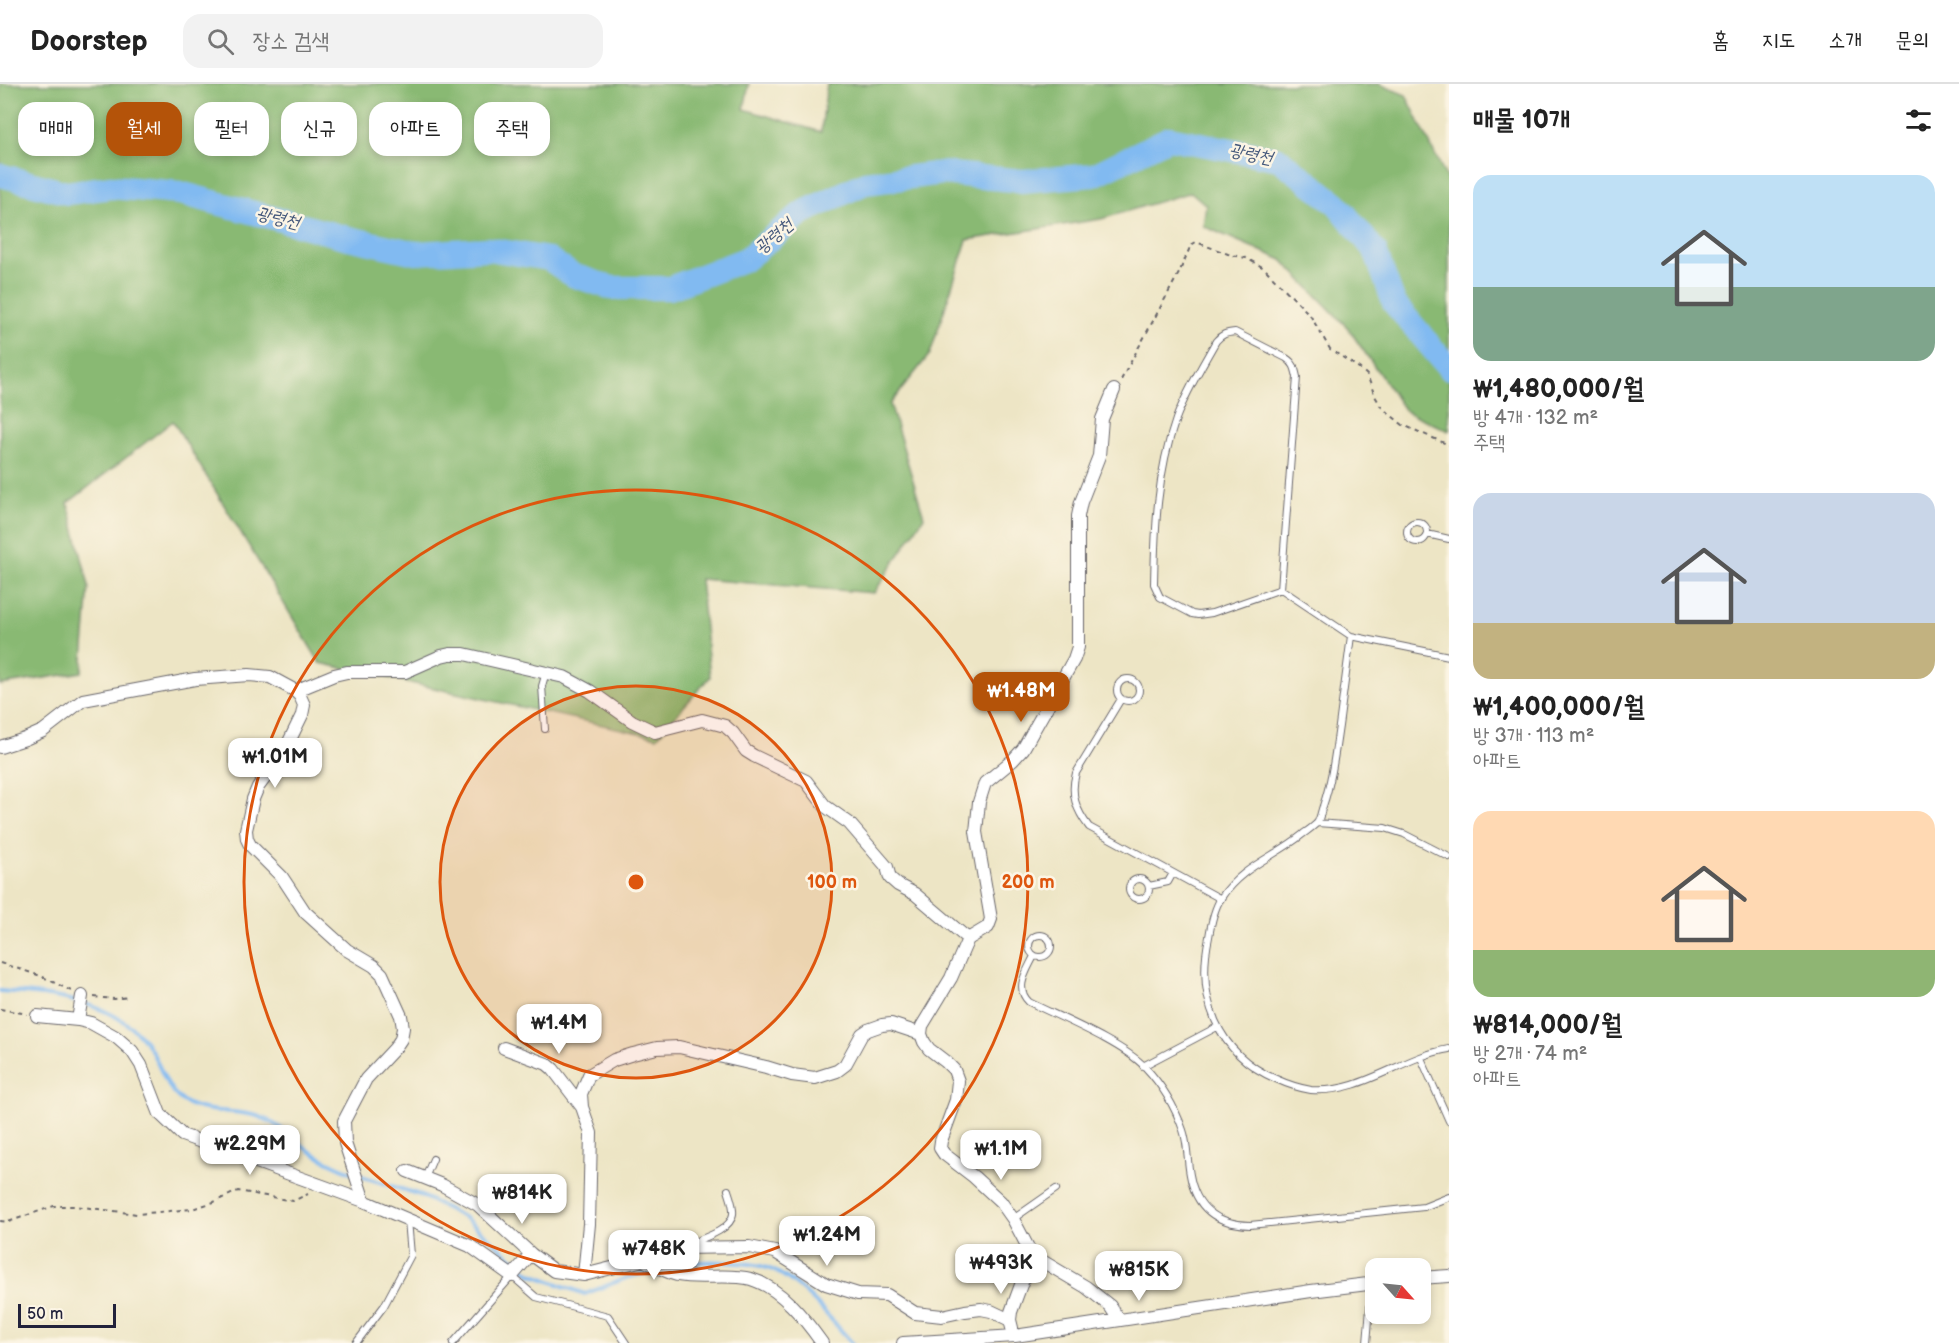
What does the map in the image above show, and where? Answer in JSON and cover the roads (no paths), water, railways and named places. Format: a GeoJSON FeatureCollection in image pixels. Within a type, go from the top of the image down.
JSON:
{"type":"FeatureCollection","features":[{"type":"Feature","properties":{"kind":"street"},"geometry":{"type":"LineString","coordinates":[[1114,390],[1102,419],[1099,456],[1078,516],[1078,647],[1070,667],[1023,749],[985,783],[979,802],[976,832],[991,919],[988,927],[968,939],[951,978],[924,1019],[921,1034],[928,1049],[954,1070],[958,1081],[956,1100],[940,1141],[940,1148],[944,1154],[990,1190],[1013,1219],[1032,1255],[1086,1287],[1110,1306],[1119,1320]]}},
{"type":"Feature","properties":{"kind":"street"},"geometry":{"type":"LineString","coordinates":[[300,689],[347,672],[405,672],[432,659],[450,654],[464,654],[546,671],[578,683],[632,721],[655,732],[702,720],[725,726],[746,751],[806,781],[825,806],[849,823],[857,832],[887,867],[890,878],[915,894],[968,939]]}},
{"type":"Feature","properties":{"kind":"street"},"geometry":{"type":"LineString","coordinates":[[0,747],[43,731],[82,700],[181,682],[249,675],[270,677],[285,683],[300,696],[304,705],[302,715],[284,752],[258,787],[247,820],[247,839],[250,845],[282,877],[305,912],[347,950],[374,966],[382,974],[401,1016],[404,1028],[401,1039],[366,1079],[344,1121],[345,1143],[364,1201]]}},
{"type":"Feature","properties":{"kind":"street"},"geometry":{"type":"LineString","coordinates":[[78,1017],[81,998]]}},
{"type":"Feature","properties":{"kind":"street"},"geometry":{"type":"LineString","coordinates":[[38,1016],[78,1017],[106,1031],[132,1051],[141,1065],[160,1114],[182,1135],[364,1201],[470,1246],[512,1276],[531,1254]]}},
{"type":"Feature","properties":{"kind":"street"},"geometry":{"type":"LineString","coordinates":[[584,1275],[589,1224],[591,1133],[582,1107],[581,1094],[589,1076],[614,1060],[657,1048],[679,1047],[792,1075],[815,1078],[837,1071],[845,1065],[862,1034],[868,1030],[891,1024],[921,1034]]}},
{"type":"Feature","properties":{"kind":"street"},"geometry":{"type":"LineString","coordinates":[[504,1048],[547,1064],[582,1107]]}},
{"type":"Feature","properties":{"kind":"street"},"geometry":{"type":"LineString","coordinates":[[407,1171],[442,1185],[478,1205],[531,1254],[554,1271],[584,1275],[680,1248],[723,1246],[763,1248],[785,1257],[826,1284],[858,1294],[887,1295],[915,1313],[942,1316],[981,1309],[992,1311],[1010,1320]]}},
{"type":"Feature","properties":{"kind":"street"},"geometry":{"type":"LineString","coordinates":[[1015,1336],[1010,1320],[1032,1255]]}},
{"type":"Feature","properties":{"kind":"street"},"geometry":{"type":"LineString","coordinates":[[643,1260],[677,1275],[734,1277],[751,1279],[764,1285],[791,1307],[811,1327],[822,1343]]}},
{"type":"Feature","properties":{"kind":"street"},"geometry":{"type":"LineString","coordinates":[[1431,1277],[1449,1276]]}},
{"type":"Feature","properties":{"kind":"street"},"geometry":{"type":"LineString","coordinates":[[903,1343],[1015,1336],[1365,1284]]}},
{"type":"Feature","properties":{"kind":"lane"},"geometry":{"type":"LineString","coordinates":[[1227,333],[1242,335],[1286,358],[1296,369],[1281,589],[1212,613],[1198,615],[1160,597],[1154,584],[1155,516],[1165,457],[1175,421],[1216,340],[1220,335],[1227,333]]}},
{"type":"Feature","properties":{"kind":"lane"},"geometry":{"type":"LineString","coordinates":[[1427,534],[1449,539]]}},
{"type":"Feature","properties":{"kind":"lane"},"geometry":{"type":"LineString","coordinates":[[1281,589],[1351,636],[1449,656]]}},
{"type":"Feature","properties":{"kind":"lane"},"geometry":{"type":"LineString","coordinates":[[1351,636],[1331,781],[1317,823],[1290,844],[1248,869],[1221,899],[1212,922],[1206,952],[1204,980],[1208,1001],[1217,1027],[1232,1048],[1248,1063],[1266,1075],[1311,1090],[1362,1083],[1420,1058],[1449,1049]]}},
{"type":"Feature","properties":{"kind":"lane"},"geometry":{"type":"LineString","coordinates":[[545,729],[543,686],[546,671]]}},
{"type":"Feature","properties":{"kind":"lane"},"geometry":{"type":"LineString","coordinates":[[1121,699],[1076,773],[1072,785],[1079,814],[1089,827],[1221,899]]}},
{"type":"Feature","properties":{"kind":"lane"},"geometry":{"type":"LineString","coordinates":[[1317,823],[1385,828],[1404,834],[1449,857]]}},
{"type":"Feature","properties":{"kind":"lane"},"geometry":{"type":"LineString","coordinates":[[1149,886],[1168,882],[1173,873]]}},
{"type":"Feature","properties":{"kind":"lane"},"geometry":{"type":"LineString","coordinates":[[1034,956],[1022,982],[1021,990],[1024,997],[1029,1002],[1116,1047],[1143,1066],[1167,1096],[1182,1128],[1193,1189],[1207,1211],[1226,1222],[1250,1225],[1424,1207],[1449,1197]]}},
{"type":"Feature","properties":{"kind":"lane"},"geometry":{"type":"LineString","coordinates":[[1143,1066],[1217,1027]]}},
{"type":"Feature","properties":{"kind":"lane"},"geometry":{"type":"LineString","coordinates":[[1420,1058],[1449,1121]]}},
{"type":"Feature","properties":{"kind":"lane"},"geometry":{"type":"LineString","coordinates":[[425,1178],[433,1159]]}},
{"type":"Feature","properties":{"kind":"lane"},"geometry":{"type":"LineString","coordinates":[[1013,1219],[1056,1189]]}},
{"type":"Feature","properties":{"kind":"lane"},"geometry":{"type":"LineString","coordinates":[[680,1248],[717,1232],[733,1217],[728,1190]]}},
{"type":"Feature","properties":{"kind":"lane"},"geometry":{"type":"LineString","coordinates":[[356,1343],[384,1306],[411,1255],[408,1220]]}},
{"type":"Feature","properties":{"kind":"lane"},"geometry":{"type":"LineString","coordinates":[[453,1343],[512,1276],[536,1297],[608,1316],[626,1343]]}},
{"type":"Feature","properties":{"kind":"lane"},"geometry":{"type":"LineString","coordinates":[[1367,1343],[1369,1324]]}},
{"type":"Feature","properties":{"kind":"waterway","name":"광령천"},"geometry":{"type":"LineString","coordinates":[[0,175],[67,193],[111,187],[180,193],[344,237],[416,253],[488,249],[549,259],[572,275],[612,288],[670,288],[746,259],[802,213],[865,183],[942,173],[1022,181],[1094,175],[1169,138],[1279,159],[1337,204],[1375,251],[1394,303],[1449,368]]}},
{"type":"Feature","properties":{"kind":"waterway"},"geometry":{"type":"LineString","coordinates":[[0,991],[63,999],[104,1011],[122,1021],[138,1034],[151,1050],[169,1086],[179,1099],[203,1109],[248,1114],[265,1119],[315,1154],[351,1172]]}},
{"type":"Feature","properties":{"kind":"waterway"},"geometry":{"type":"LineString","coordinates":[[358,1175],[420,1195],[465,1218],[531,1274],[585,1294],[629,1277],[655,1271]]}},
{"type":"Feature","properties":{"kind":"waterway"},"geometry":{"type":"LineString","coordinates":[[668,1267],[689,1263],[717,1262],[753,1264],[770,1269],[781,1274],[803,1291],[852,1343]]}}]}
